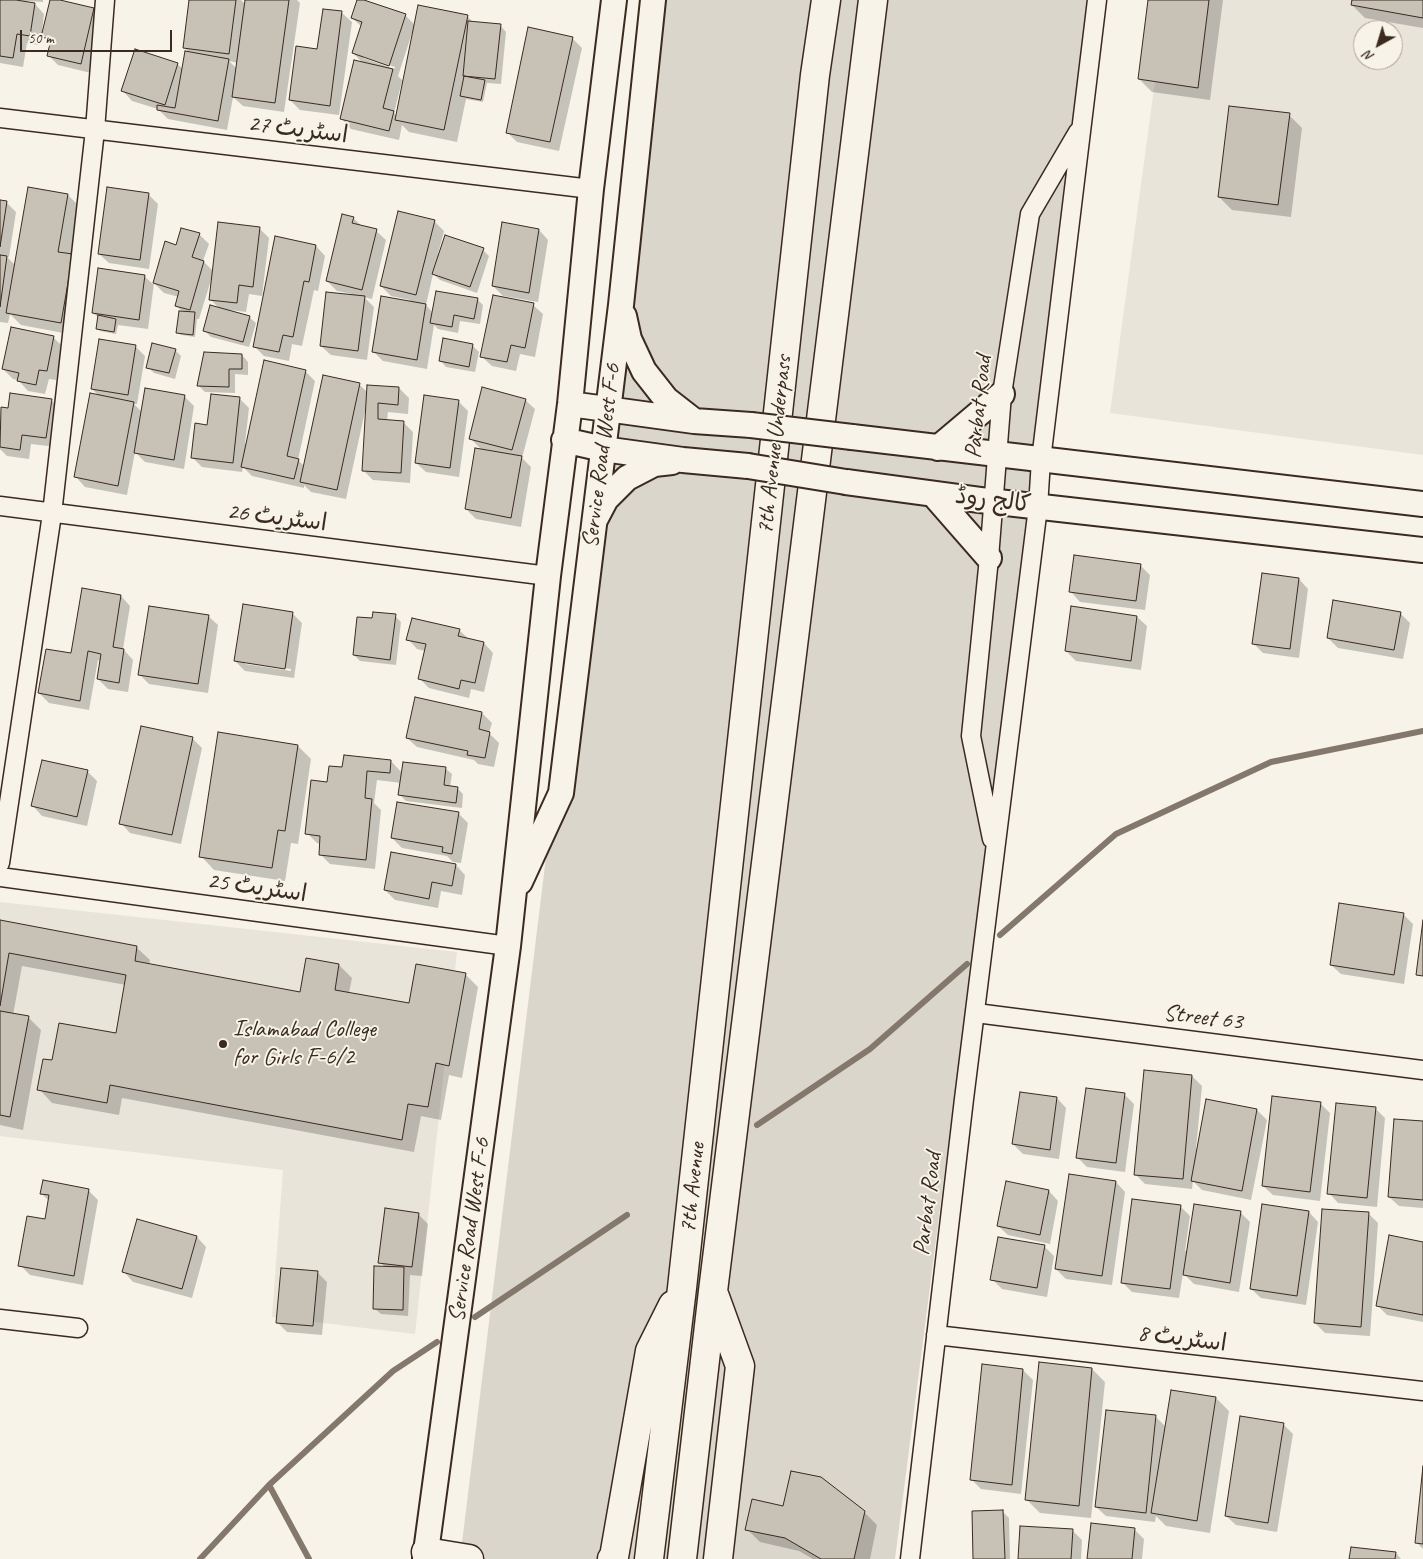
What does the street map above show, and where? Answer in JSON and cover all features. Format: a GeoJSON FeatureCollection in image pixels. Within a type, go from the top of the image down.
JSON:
{"type":"FeatureCollection","features":[{"type":"Feature","properties":{"kind":"main road","name":"7th Avenue Underpass"},"geometry":{"type":"LineString","coordinates":[[734,816],[816,75],[826,0]]}},
{"type":"Feature","properties":{"kind":"main road","name":"7th Avenue Underpass"},"geometry":{"type":"LineString","coordinates":[[772,820],[873,0]]}},
{"type":"Feature","properties":{"kind":"main road","name":"7th Avenue"},"geometry":{"type":"LineString","coordinates":[[649,1559],[682,1288],[734,816]]}},
{"type":"Feature","properties":{"kind":"main road","name":"7th Avenue"},"geometry":{"type":"LineString","coordinates":[[682,1559],[713,1291],[772,820]]}},
{"type":"Feature","properties":{"kind":"main road"},"geometry":{"type":"LineString","coordinates":[[612,1559],[614,1557],[650,1351],[682,1288]]}},
{"type":"Feature","properties":{"kind":"main road"},"geometry":{"type":"LineString","coordinates":[[713,1291],[740,1366],[718,1559]]}},
{"type":"Feature","properties":{"kind":"main road"},"geometry":{"type":"LineString","coordinates":[[426,1556],[469,1559]]}},
{"type":"Feature","properties":{"kind":"street"},"geometry":{"type":"LineString","coordinates":[[0,863],[52,514],[95,130],[105,0]]}},
{"type":"Feature","properties":{"kind":"street","name":"Service Road West F-6"},"geometry":{"type":"LineString","coordinates":[[426,1556],[508,946],[548,576],[570,404],[591,189],[614,0]]}},
{"type":"Feature","properties":{"kind":"street","name":"Service Road West F-6"},"geometry":{"type":"LineString","coordinates":[[512,901],[561,793],[593,525],[609,410],[653,0]]}},
{"type":"Feature","properties":{"kind":"street","name":"Parbat Road"},"geometry":{"type":"LineString","coordinates":[[910,1559],[963,1109],[1038,507],[1041,460],[1097,0]]}},
{"type":"Feature","properties":{"kind":"street","name":"اسٹریٹ 27"},"geometry":{"type":"LineString","coordinates":[[0,118],[591,189]]}},
{"type":"Feature","properties":{"kind":"street","name":"Parbat Road"},"geometry":{"type":"LineString","coordinates":[[995,856],[971,736],[989,558],[1002,394],[1030,214],[1082,125]]}},
{"type":"Feature","properties":{"kind":"street"},"geometry":{"type":"LineString","coordinates":[[621,305],[629,339],[644,371],[666,399],[694,420]]}},
{"type":"Feature","properties":{"kind":"street"},"geometry":{"type":"LineString","coordinates":[[938,448],[1002,394]]}},
{"type":"Feature","properties":{"kind":"street","name":"کالج روڈ"},"geometry":{"type":"LineString","coordinates":[[570,404],[1423,504]]}},
{"type":"Feature","properties":{"kind":"street","name":"کالج روڈ"},"geometry":{"type":"LineString","coordinates":[[564,440],[603,449],[683,460],[748,466],[846,482],[993,502],[1423,550]]}},
{"type":"Feature","properties":{"kind":"street"},"geometry":{"type":"LineString","coordinates":[[593,525],[606,499],[627,478],[654,464],[683,460]]}},
{"type":"Feature","properties":{"kind":"street"},"geometry":{"type":"LineString","coordinates":[[933,494],[989,558]]}},
{"type":"Feature","properties":{"kind":"street","name":"اسٹریٹ 26"},"geometry":{"type":"LineString","coordinates":[[0,506],[548,576]]}},
{"type":"Feature","properties":{"kind":"street","name":"اسٹریٹ 25"},"geometry":{"type":"LineString","coordinates":[[0,877],[508,946]]}},
{"type":"Feature","properties":{"kind":"street","name":"Street 63"},"geometry":{"type":"LineString","coordinates":[[976,1013],[1423,1070]]}},
{"type":"Feature","properties":{"kind":"street"},"geometry":{"type":"LineString","coordinates":[[0,1319],[78,1328]]}},
{"type":"Feature","properties":{"kind":"street","name":"اسٹریٹ 8"},"geometry":{"type":"LineString","coordinates":[[936,1335],[1423,1391]]}},
{"type":"Feature","properties":{"kind":"shaded area"},"geometry":{"type":"Polygon","coordinates":[[[651,0],[1095,0],[895,1559],[460,1559],[651,0]]]}},
{"type":"Feature","properties":{"kind":"shaded area"},"geometry":{"type":"Polygon","coordinates":[[[1166,0],[1423,0],[1423,455],[1110,413],[1166,0]]]}},
{"type":"Feature","properties":{"kind":"shaded area","name":"Islamabad College for Girls F-6/2"},"geometry":{"type":"Polygon","coordinates":[[[0,902],[457,952],[415,1334],[272,1317],[283,1170],[0,1136],[0,902]]]}},
{"type":"Feature","properties":{"kind":"building"},"geometry":{"type":"Polygon","coordinates":[[[0,0],[35,3],[30,36],[17,34],[13,58],[0,56],[0,0]]]}},
{"type":"Feature","properties":{"kind":"building"},"geometry":{"type":"Polygon","coordinates":[[[50,0],[60,0],[94,8],[81,64],[47,56],[51,39],[41,37],[50,0]]]}},
{"type":"Feature","properties":{"kind":"building"},"geometry":{"type":"Polygon","coordinates":[[[189,0],[236,0],[229,54],[183,48],[189,0]]]}},
{"type":"Feature","properties":{"kind":"building"},"geometry":{"type":"Polygon","coordinates":[[[245,0],[289,0],[275,103],[232,97],[245,0]]]}},
{"type":"Feature","properties":{"kind":"building"},"geometry":{"type":"Polygon","coordinates":[[[357,0],[364,0],[406,14],[389,66],[352,53],[362,22],[351,18],[357,0]]]}},
{"type":"Feature","properties":{"kind":"building"},"geometry":{"type":"Polygon","coordinates":[[[1148,0],[1209,0],[1198,88],[1138,79],[1148,0]]]}},
{"type":"Feature","properties":{"kind":"building"},"geometry":{"type":"Polygon","coordinates":[[[1352,0],[1423,0],[1423,18],[1351,5],[1352,0]]]}},
{"type":"Feature","properties":{"kind":"building"},"geometry":{"type":"Polygon","coordinates":[[[418,5],[468,15],[444,130],[395,120],[418,5]]]}},
{"type":"Feature","properties":{"kind":"building"},"geometry":{"type":"Polygon","coordinates":[[[323,9],[342,11],[330,106],[289,100],[296,46],[317,49],[323,9]]]}},
{"type":"Feature","properties":{"kind":"building"},"geometry":{"type":"Polygon","coordinates":[[[468,21],[501,24],[495,79],[463,76],[468,21]]]}},
{"type":"Feature","properties":{"kind":"building"},"geometry":{"type":"Polygon","coordinates":[[[528,27],[573,37],[550,142],[506,133],[528,27]]]}},
{"type":"Feature","properties":{"kind":"building"},"geometry":{"type":"Polygon","coordinates":[[[135,49],[178,63],[165,105],[121,91],[135,49]]]}},
{"type":"Feature","properties":{"kind":"building"},"geometry":{"type":"Polygon","coordinates":[[[185,51],[229,59],[218,121],[157,110],[157,105],[175,108],[185,51]]]}},
{"type":"Feature","properties":{"kind":"building"},"geometry":{"type":"Polygon","coordinates":[[[354,60],[393,69],[383,108],[394,111],[389,131],[340,119],[354,60]]]}},
{"type":"Feature","properties":{"kind":"building"},"geometry":{"type":"Polygon","coordinates":[[[464,76],[485,80],[481,100],[460,96],[464,76]]]}},
{"type":"Feature","properties":{"kind":"building"},"geometry":{"type":"Polygon","coordinates":[[[1229,106],[1290,113],[1278,205],[1218,197],[1229,106]]]}},
{"type":"Feature","properties":{"kind":"building"},"geometry":{"type":"Polygon","coordinates":[[[28,187],[68,194],[58,252],[73,254],[61,323],[6,313],[28,187]]]}},
{"type":"Feature","properties":{"kind":"building"},"geometry":{"type":"Polygon","coordinates":[[[107,187],[149,193],[140,260],[98,254],[107,187]]]}},
{"type":"Feature","properties":{"kind":"building"},"geometry":{"type":"Polygon","coordinates":[[[0,200],[7,201],[0,247],[0,200]]]}},
{"type":"Feature","properties":{"kind":"building"},"geometry":{"type":"Polygon","coordinates":[[[398,211],[435,220],[416,295],[380,286],[398,211]]]}},
{"type":"Feature","properties":{"kind":"building"},"geometry":{"type":"Polygon","coordinates":[[[342,214],[354,217],[352,223],[377,229],[362,290],[326,281],[342,214]]]}},
{"type":"Feature","properties":{"kind":"building"},"geometry":{"type":"Polygon","coordinates":[[[218,222],[260,227],[253,287],[239,285],[237,303],[209,300],[218,222]]]}},
{"type":"Feature","properties":{"kind":"building"},"geometry":{"type":"Polygon","coordinates":[[[502,222],[539,229],[529,293],[492,286],[502,222]]]}},
{"type":"Feature","properties":{"kind":"building"},"geometry":{"type":"Polygon","coordinates":[[[181,228],[200,233],[192,257],[204,261],[190,310],[175,306],[179,291],[153,283],[165,241],[176,245],[181,228]]]}},
{"type":"Feature","properties":{"kind":"building"},"geometry":{"type":"Polygon","coordinates":[[[445,235],[484,248],[470,287],[432,274],[445,235]]]}},
{"type":"Feature","properties":{"kind":"building"},"geometry":{"type":"Polygon","coordinates":[[[275,236],[316,245],[309,282],[304,281],[293,337],[283,335],[279,352],[253,347],[275,236]]]}},
{"type":"Feature","properties":{"kind":"building"},"geometry":{"type":"Polygon","coordinates":[[[0,255],[7,256],[0,307],[0,255]]]}},
{"type":"Feature","properties":{"kind":"building"},"geometry":{"type":"Polygon","coordinates":[[[98,268],[145,275],[139,320],[92,313],[98,268]]]}},
{"type":"Feature","properties":{"kind":"building"},"geometry":{"type":"Polygon","coordinates":[[[436,291],[478,298],[474,319],[454,315],[452,327],[430,323],[436,291]]]}},
{"type":"Feature","properties":{"kind":"building"},"geometry":{"type":"Polygon","coordinates":[[[326,292],[365,296],[358,351],[320,346],[326,292]]]}},
{"type":"Feature","properties":{"kind":"building"},"geometry":{"type":"Polygon","coordinates":[[[493,295],[534,303],[525,348],[511,345],[507,362],[480,357],[493,295]]]}},
{"type":"Feature","properties":{"kind":"building"},"geometry":{"type":"Polygon","coordinates":[[[381,296],[426,304],[417,360],[372,352],[381,296]]]}},
{"type":"Feature","properties":{"kind":"building"},"geometry":{"type":"Polygon","coordinates":[[[210,305],[250,316],[243,342],[203,331],[210,305]]]}},
{"type":"Feature","properties":{"kind":"building"},"geometry":{"type":"Polygon","coordinates":[[[179,311],[195,312],[193,335],[176,333],[179,311]]]}},
{"type":"Feature","properties":{"kind":"building"},"geometry":{"type":"Polygon","coordinates":[[[98,315],[116,319],[114,332],[96,329],[98,315]]]}},
{"type":"Feature","properties":{"kind":"building"},"geometry":{"type":"Polygon","coordinates":[[[11,327],[54,336],[47,371],[39,370],[36,385],[17,381],[19,373],[2,369],[11,327]]]}},
{"type":"Feature","properties":{"kind":"building"},"geometry":{"type":"Polygon","coordinates":[[[443,338],[473,344],[469,367],[439,361],[443,338]]]}},
{"type":"Feature","properties":{"kind":"building"},"geometry":{"type":"Polygon","coordinates":[[[99,339],[136,345],[128,395],[91,389],[99,339]]]}},
{"type":"Feature","properties":{"kind":"building"},"geometry":{"type":"Polygon","coordinates":[[[152,343],[176,349],[169,373],[146,368],[152,343]]]}},
{"type":"Feature","properties":{"kind":"building"},"geometry":{"type":"Polygon","coordinates":[[[204,352],[242,354],[242,369],[229,369],[229,387],[197,386],[204,352]]]}},
{"type":"Feature","properties":{"kind":"building"},"geometry":{"type":"Polygon","coordinates":[[[264,360],[306,370],[287,456],[299,459],[294,479],[241,467],[264,360]]]}},
{"type":"Feature","properties":{"kind":"building"},"geometry":{"type":"Polygon","coordinates":[[[323,375],[360,383],[337,490],[300,482],[323,375]]]}},
{"type":"Feature","properties":{"kind":"building"},"geometry":{"type":"Polygon","coordinates":[[[367,385],[399,387],[398,405],[378,403],[378,419],[404,421],[401,473],[362,471],[367,385]]]}},
{"type":"Feature","properties":{"kind":"building"},"geometry":{"type":"Polygon","coordinates":[[[482,387],[526,399],[512,450],[469,439],[482,387]]]}},
{"type":"Feature","properties":{"kind":"building"},"geometry":{"type":"Polygon","coordinates":[[[145,388],[185,395],[174,460],[134,453],[145,388]]]}},
{"type":"Feature","properties":{"kind":"building"},"geometry":{"type":"Polygon","coordinates":[[[10,393],[52,399],[46,438],[22,435],[20,450],[0,447],[1,407],[8,408],[10,393]]]}},
{"type":"Feature","properties":{"kind":"building"},"geometry":{"type":"Polygon","coordinates":[[[90,393],[134,402],[118,486],[74,477],[90,393]]]}},
{"type":"Feature","properties":{"kind":"building"},"geometry":{"type":"Polygon","coordinates":[[[211,394],[240,397],[233,463],[191,458],[195,423],[207,425],[211,394]]]}},
{"type":"Feature","properties":{"kind":"building"},"geometry":{"type":"Polygon","coordinates":[[[424,395],[459,400],[450,468],[415,463],[424,395]]]}},
{"type":"Feature","properties":{"kind":"building"},"geometry":{"type":"Polygon","coordinates":[[[475,448],[522,456],[511,518],[465,509],[475,448]]]}},
{"type":"Feature","properties":{"kind":"building"},"geometry":{"type":"Polygon","coordinates":[[[1074,555],[1141,564],[1136,601],[1069,592],[1074,555]]]}},
{"type":"Feature","properties":{"kind":"building"},"geometry":{"type":"Polygon","coordinates":[[[1262,573],[1299,578],[1290,649],[1252,644],[1262,573]]]}},
{"type":"Feature","properties":{"kind":"building"},"geometry":{"type":"Polygon","coordinates":[[[82,588],[121,595],[113,647],[124,649],[119,683],[97,679],[101,654],[88,651],[80,701],[38,693],[46,649],[71,653],[82,588]]]}},
{"type":"Feature","properties":{"kind":"building"},"geometry":{"type":"Polygon","coordinates":[[[1333,600],[1401,612],[1394,650],[1327,638],[1333,600]]]}},
{"type":"Feature","properties":{"kind":"building"},"geometry":{"type":"Polygon","coordinates":[[[243,604],[293,612],[285,669],[234,661],[243,604]]]}},
{"type":"Feature","properties":{"kind":"building"},"geometry":{"type":"Polygon","coordinates":[[[149,606],[209,615],[198,684],[138,675],[149,606]]]}},
{"type":"Feature","properties":{"kind":"building"},"geometry":{"type":"Polygon","coordinates":[[[1071,606],[1137,616],[1131,661],[1065,651],[1071,606]]]}},
{"type":"Feature","properties":{"kind":"building"},"geometry":{"type":"Polygon","coordinates":[[[373,612],[396,614],[390,660],[353,655],[357,617],[372,618],[373,612]]]}},
{"type":"Feature","properties":{"kind":"building"},"geometry":{"type":"Polygon","coordinates":[[[412,618],[460,629],[458,636],[484,642],[475,683],[461,680],[459,689],[418,679],[426,644],[406,640],[412,618]]]}},
{"type":"Feature","properties":{"kind":"building"},"geometry":{"type":"Polygon","coordinates":[[[415,697],[482,712],[479,729],[490,732],[485,758],[467,755],[468,751],[406,738],[415,697]]]}},
{"type":"Feature","properties":{"kind":"building"},"geometry":{"type":"Polygon","coordinates":[[[141,726],[193,737],[172,835],[119,824],[141,726]]]}},
{"type":"Feature","properties":{"kind":"building"},"geometry":{"type":"Polygon","coordinates":[[[218,732],[298,745],[285,831],[278,830],[272,868],[199,857],[218,732]]]}},
{"type":"Feature","properties":{"kind":"building"},"geometry":{"type":"Polygon","coordinates":[[[344,755],[391,760],[390,773],[367,771],[365,798],[372,799],[366,860],[319,855],[320,836],[305,834],[311,780],[327,782],[329,766],[342,767],[344,755]]]}},
{"type":"Feature","properties":{"kind":"building"},"geometry":{"type":"Polygon","coordinates":[[[42,760],[88,770],[77,817],[31,806],[42,760]]]}},
{"type":"Feature","properties":{"kind":"building"},"geometry":{"type":"Polygon","coordinates":[[[403,762],[446,767],[444,785],[458,787],[456,803],[398,795],[403,762]]]}},
{"type":"Feature","properties":{"kind":"building"},"geometry":{"type":"Polygon","coordinates":[[[397,802],[459,812],[452,854],[442,852],[443,847],[391,838],[397,802]]]}},
{"type":"Feature","properties":{"kind":"building"},"geometry":{"type":"Polygon","coordinates":[[[391,852],[456,864],[452,886],[432,882],[429,899],[384,890],[391,852]]]}},
{"type":"Feature","properties":{"kind":"building"},"geometry":{"type":"Polygon","coordinates":[[[1339,903],[1404,913],[1394,975],[1330,965],[1339,903]]]}},
{"type":"Feature","properties":{"kind":"building"},"geometry":{"type":"Polygon","coordinates":[[[0,920],[137,946],[135,961],[300,992],[306,958],[339,964],[335,990],[409,1003],[416,964],[466,973],[449,1066],[436,1063],[428,1107],[408,1104],[402,1140],[110,1085],[107,1103],[37,1090],[43,1059],[52,1060],[59,1023],[116,1033],[126,975],[9,953],[0,1006],[0,920]]]}},
{"type":"Feature","properties":{"kind":"building"},"geometry":{"type":"Polygon","coordinates":[[[1423,920],[1423,976],[1416,975],[1423,920]]]}},
{"type":"Feature","properties":{"kind":"building"},"geometry":{"type":"Polygon","coordinates":[[[0,1011],[29,1016],[10,1117],[0,1115],[0,1011]]]}},
{"type":"Feature","properties":{"kind":"building"},"geometry":{"type":"Polygon","coordinates":[[[1144,1070],[1192,1075],[1183,1179],[1134,1175],[1144,1070]]]}},
{"type":"Feature","properties":{"kind":"building"},"geometry":{"type":"Polygon","coordinates":[[[1086,1088],[1125,1093],[1116,1163],[1076,1158],[1086,1088]]]}},
{"type":"Feature","properties":{"kind":"building"},"geometry":{"type":"Polygon","coordinates":[[[1020,1092],[1057,1097],[1050,1150],[1012,1144],[1020,1092]]]}},
{"type":"Feature","properties":{"kind":"building"},"geometry":{"type":"Polygon","coordinates":[[[1272,1096],[1321,1102],[1310,1192],[1262,1186],[1272,1096]]]}},
{"type":"Feature","properties":{"kind":"building"},"geometry":{"type":"Polygon","coordinates":[[[1206,1099],[1257,1109],[1242,1191],[1191,1181],[1206,1099]]]}},
{"type":"Feature","properties":{"kind":"building"},"geometry":{"type":"Polygon","coordinates":[[[1336,1103],[1376,1107],[1367,1198],[1327,1194],[1336,1103]]]}},
{"type":"Feature","properties":{"kind":"building"},"geometry":{"type":"Polygon","coordinates":[[[1394,1119],[1423,1121],[1423,1200],[1388,1197],[1394,1119]]]}},
{"type":"Feature","properties":{"kind":"building"},"geometry":{"type":"Polygon","coordinates":[[[1069,1174],[1116,1181],[1102,1276],[1055,1269],[1069,1174]]]}},
{"type":"Feature","properties":{"kind":"building"},"geometry":{"type":"Polygon","coordinates":[[[43,1180],[89,1189],[74,1276],[18,1266],[27,1216],[45,1219],[49,1195],[40,1194],[43,1180]]]}},
{"type":"Feature","properties":{"kind":"building"},"geometry":{"type":"Polygon","coordinates":[[[1006,1181],[1049,1190],[1040,1235],[997,1226],[1006,1181]]]}},
{"type":"Feature","properties":{"kind":"building"},"geometry":{"type":"Polygon","coordinates":[[[1132,1199],[1181,1205],[1170,1289],[1121,1283],[1132,1199]]]}},
{"type":"Feature","properties":{"kind":"building"},"geometry":{"type":"Polygon","coordinates":[[[1194,1204],[1241,1211],[1230,1283],[1183,1275],[1194,1204]]]}},
{"type":"Feature","properties":{"kind":"building"},"geometry":{"type":"Polygon","coordinates":[[[1262,1204],[1309,1211],[1297,1296],[1250,1289],[1262,1204]]]}},
{"type":"Feature","properties":{"kind":"building"},"geometry":{"type":"Polygon","coordinates":[[[385,1208],[419,1213],[412,1267],[378,1263],[385,1208]]]}},
{"type":"Feature","properties":{"kind":"building"},"geometry":{"type":"Polygon","coordinates":[[[1322,1209],[1369,1212],[1361,1327],[1314,1323],[1322,1209]]]}},
{"type":"Feature","properties":{"kind":"building"},"geometry":{"type":"Polygon","coordinates":[[[137,1219],[197,1236],[182,1289],[122,1272],[137,1219]]]}},
{"type":"Feature","properties":{"kind":"building"},"geometry":{"type":"Polygon","coordinates":[[[1389,1235],[1423,1242],[1423,1315],[1376,1306],[1389,1235]]]}},
{"type":"Feature","properties":{"kind":"building"},"geometry":{"type":"Polygon","coordinates":[[[998,1237],[1045,1245],[1037,1288],[990,1280],[998,1237]]]}},
{"type":"Feature","properties":{"kind":"building"},"geometry":{"type":"Polygon","coordinates":[[[374,1266],[404,1267],[403,1310],[373,1309],[374,1266]]]}},
{"type":"Feature","properties":{"kind":"building"},"geometry":{"type":"Polygon","coordinates":[[[281,1268],[318,1271],[313,1326],[276,1323],[281,1268]]]}},
{"type":"Feature","properties":{"kind":"building"},"geometry":{"type":"Polygon","coordinates":[[[1039,1362],[1092,1368],[1079,1506],[1025,1500],[1039,1362]]]}},
{"type":"Feature","properties":{"kind":"building"},"geometry":{"type":"Polygon","coordinates":[[[982,1364],[1023,1369],[1012,1485],[970,1480],[982,1364]]]}},
{"type":"Feature","properties":{"kind":"building"},"geometry":{"type":"Polygon","coordinates":[[[1171,1390],[1216,1397],[1197,1521],[1151,1513],[1171,1390]]]}},
{"type":"Feature","properties":{"kind":"building"},"geometry":{"type":"Polygon","coordinates":[[[1106,1410],[1156,1415],[1146,1513],[1095,1507],[1106,1410]]]}},
{"type":"Feature","properties":{"kind":"building"},"geometry":{"type":"Polygon","coordinates":[[[1240,1416],[1284,1423],[1268,1523],[1225,1516],[1240,1416]]]}},
{"type":"Feature","properties":{"kind":"building"},"geometry":{"type":"Polygon","coordinates":[[[1423,1466],[1423,1544],[1415,1543],[1423,1466]]]}},
{"type":"Feature","properties":{"kind":"building"},"geometry":{"type":"Polygon","coordinates":[[[791,1471],[821,1477],[865,1511],[854,1559],[821,1559],[785,1538],[745,1530],[752,1499],[783,1506],[791,1471]]]}},
{"type":"Feature","properties":{"kind":"building"},"geometry":{"type":"Polygon","coordinates":[[[1003,1510],[1005,1559],[973,1559],[972,1511],[1003,1510]]]}},
{"type":"Feature","properties":{"kind":"building"},"geometry":{"type":"Polygon","coordinates":[[[1091,1523],[1135,1528],[1132,1559],[1087,1559],[1091,1523]]]}},
{"type":"Feature","properties":{"kind":"building"},"geometry":{"type":"Polygon","coordinates":[[[1020,1526],[1073,1529],[1071,1559],[1018,1559],[1020,1526]]]}},
{"type":"Feature","properties":{"kind":"building"},"geometry":{"type":"Polygon","coordinates":[[[1351,1547],[1396,1552],[1395,1559],[1349,1559],[1351,1547]]]}},
{"type":"Feature","properties":{"kind":"waterway"},"geometry":{"type":"LineString","coordinates":[[1000,935],[1116,834],[1271,762],[1423,731]]}},
{"type":"Feature","properties":{"kind":"waterway"},"geometry":{"type":"LineString","coordinates":[[757,1125],[870,1049],[967,964]]}},
{"type":"Feature","properties":{"kind":"waterway"},"geometry":{"type":"LineString","coordinates":[[475,1317],[627,1215]]}},
{"type":"Feature","properties":{"kind":"waterway"},"geometry":{"type":"LineString","coordinates":[[309,1559],[269,1485],[393,1371],[437,1342]]}},
{"type":"Feature","properties":{"kind":"waterway"},"geometry":{"type":"LineString","coordinates":[[200,1559],[269,1485]]}},
{"type":"Feature","properties":{"kind":"place","name":"Islamabad College for Girls F-6/2"},"geometry":{"type":"Point","coordinates":[223,1044]}}]}
